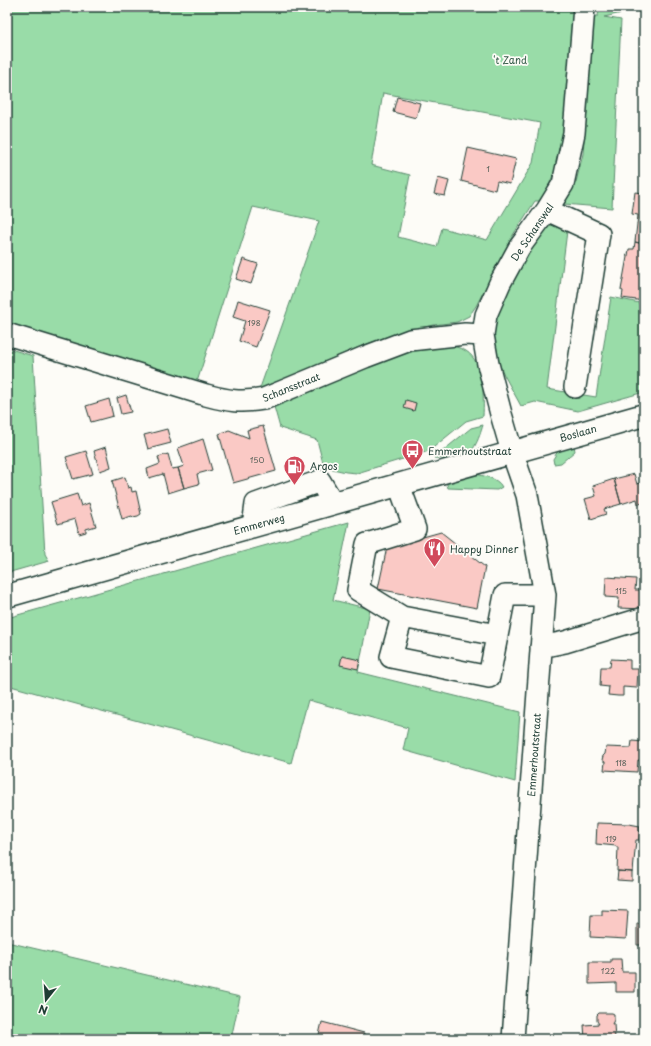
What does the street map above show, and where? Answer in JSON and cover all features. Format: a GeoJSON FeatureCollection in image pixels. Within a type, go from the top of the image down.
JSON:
{"type":"FeatureCollection","features":[{"type":"Feature","properties":{"kind":"main road","name":"Boslaan"},"geometry":{"type":"LineString","coordinates":[[512,452],[644,415]]}},
{"type":"Feature","properties":{"kind":"main road","name":"Emmerweg"},"geometry":{"type":"LineString","coordinates":[[7,596],[512,452]]}},
{"type":"Feature","properties":{"kind":"street","name":"De Schanswal"},"geometry":{"type":"LineString","coordinates":[[512,452],[488,364],[483,335],[486,315],[518,248],[547,210],[563,184],[574,134],[584,7]]}},
{"type":"Feature","properties":{"kind":"street"},"geometry":{"type":"LineString","coordinates":[[547,210],[599,234],[575,387]]}},
{"type":"Feature","properties":{"kind":"street","name":"Schansstraat"},"geometry":{"type":"LineString","coordinates":[[7,334],[206,395],[228,401],[247,402],[264,399],[364,357],[410,340],[465,334],[483,335]]}},
{"type":"Feature","properties":{"kind":"street","name":"Emmerhoutstraat"},"geometry":{"type":"LineString","coordinates":[[512,452],[527,495],[545,595],[513,1039]]}},
{"type":"Feature","properties":{"kind":"street"},"geometry":{"type":"LineString","coordinates":[[399,485],[415,529],[367,544],[358,590],[402,617],[497,636]]}},
{"type":"Feature","properties":{"kind":"street"},"geometry":{"type":"LineString","coordinates":[[402,617],[391,657],[489,677],[505,595],[545,595]]}},
{"type":"Feature","properties":{"kind":"street"},"geometry":{"type":"LineString","coordinates":[[541,647],[565,642],[644,618]]}},
{"type":"Feature","properties":{"kind":"green space","name":"'t Zand"},"geometry":{"type":"Polygon","coordinates":[[[7,7],[576,7],[570,94],[558,164],[542,201],[535,201],[513,235],[476,306],[469,316],[457,322],[433,325],[393,335],[359,347],[260,388],[319,221],[253,207],[196,385],[7,326],[7,7]],[[383,93],[371,165],[410,175],[398,237],[437,247],[442,228],[487,240],[533,163],[540,123],[383,93]]]}},
{"type":"Feature","properties":{"kind":"green space"},"geometry":{"type":"Polygon","coordinates":[[[599,7],[644,7],[604,17],[621,20],[612,208],[564,204],[576,182],[583,154],[593,16],[598,16],[599,7]]]}},
{"type":"Feature","properties":{"kind":"green space"},"geometry":{"type":"Polygon","coordinates":[[[549,221],[567,231],[547,389],[596,397],[611,297],[644,304],[644,392],[578,411],[535,402],[521,406],[499,363],[494,334],[494,320],[521,261],[549,221]]]}},
{"type":"Feature","properties":{"kind":"green space"},"geometry":{"type":"Polygon","coordinates":[[[444,345],[453,346],[466,351],[472,356],[476,363],[482,381],[483,416],[466,421],[429,451],[357,473],[346,472],[324,467],[317,440],[280,428],[273,403],[400,349],[444,345]]]}},
{"type":"Feature","properties":{"kind":"green space"},"geometry":{"type":"Polygon","coordinates":[[[7,348],[33,356],[45,554],[49,561],[7,573],[7,348]]]}},
{"type":"Feature","properties":{"kind":"green space"},"geometry":{"type":"Polygon","coordinates":[[[483,425],[480,436],[471,451],[463,458],[434,458],[471,428],[483,425]]]}},
{"type":"Feature","properties":{"kind":"green space"},"geometry":{"type":"Polygon","coordinates":[[[574,446],[575,451],[561,463],[554,464],[553,459],[558,451],[574,446]]]}},
{"type":"Feature","properties":{"kind":"green space"},"geometry":{"type":"Polygon","coordinates":[[[472,473],[493,479],[502,487],[497,490],[448,488],[446,481],[472,473]]]}},
{"type":"Feature","properties":{"kind":"green space"},"geometry":{"type":"Polygon","coordinates":[[[349,522],[333,600],[370,609],[358,672],[520,712],[515,782],[403,750],[408,728],[308,700],[291,763],[7,685],[7,618],[349,522]]]}},
{"type":"Feature","properties":{"kind":"green space"},"geometry":{"type":"Polygon","coordinates":[[[7,942],[240,997],[231,1039],[7,1039],[7,942]]]}},
{"type":"Feature","properties":{"kind":"building"},"geometry":{"type":"Polygon","coordinates":[[[644,64],[644,79],[640,65],[644,64]]]}},
{"type":"Feature","properties":{"kind":"building"},"geometry":{"type":"Polygon","coordinates":[[[397,97],[420,103],[416,118],[393,112],[397,97]]]}},
{"type":"Feature","properties":{"kind":"building"},"geometry":{"type":"Polygon","coordinates":[[[468,148],[516,159],[510,184],[497,181],[495,190],[461,181],[468,148]]]}},
{"type":"Feature","properties":{"kind":"building"},"geometry":{"type":"Polygon","coordinates":[[[438,178],[449,181],[445,196],[434,194],[438,178]]]}},
{"type":"Feature","properties":{"kind":"building"},"geometry":{"type":"Polygon","coordinates":[[[635,192],[644,193],[644,244],[635,242],[638,215],[632,214],[635,192]]]}},
{"type":"Feature","properties":{"kind":"building"},"geometry":{"type":"Polygon","coordinates":[[[635,242],[644,244],[644,301],[622,298],[623,291],[621,290],[627,257],[626,255],[628,256],[629,249],[634,249],[635,242]]]}},
{"type":"Feature","properties":{"kind":"building"},"geometry":{"type":"Polygon","coordinates":[[[243,259],[258,264],[251,284],[236,279],[243,259]]]}},
{"type":"Feature","properties":{"kind":"building"},"geometry":{"type":"Polygon","coordinates":[[[238,300],[270,310],[256,347],[239,341],[245,321],[233,317],[238,300]]]}},
{"type":"Feature","properties":{"kind":"building"},"geometry":{"type":"Polygon","coordinates":[[[126,395],[131,412],[121,414],[117,398],[126,395]]]}},
{"type":"Feature","properties":{"kind":"building"},"geometry":{"type":"Polygon","coordinates":[[[109,399],[113,416],[91,422],[86,406],[109,399]]]}},
{"type":"Feature","properties":{"kind":"building"},"geometry":{"type":"Polygon","coordinates":[[[406,400],[416,403],[414,411],[404,408],[406,400]]]}},
{"type":"Feature","properties":{"kind":"building"},"geometry":{"type":"Polygon","coordinates":[[[263,426],[276,471],[233,483],[219,434],[229,430],[249,438],[247,430],[263,426]]]}},
{"type":"Feature","properties":{"kind":"building"},"geometry":{"type":"Polygon","coordinates":[[[167,429],[171,443],[148,449],[144,435],[167,429]]]}},
{"type":"Feature","properties":{"kind":"building"},"geometry":{"type":"Polygon","coordinates":[[[203,439],[212,470],[197,474],[199,484],[184,488],[178,468],[184,466],[178,448],[203,439]]]}},
{"type":"Feature","properties":{"kind":"building"},"geometry":{"type":"Polygon","coordinates":[[[106,447],[111,467],[100,471],[94,451],[106,447]]]}},
{"type":"Feature","properties":{"kind":"building"},"geometry":{"type":"Polygon","coordinates":[[[86,451],[93,474],[73,479],[66,457],[86,451]]]}},
{"type":"Feature","properties":{"kind":"building"},"geometry":{"type":"Polygon","coordinates":[[[168,454],[172,469],[178,468],[184,488],[168,493],[163,474],[149,478],[147,469],[160,464],[158,457],[168,454]]]}},
{"type":"Feature","properties":{"kind":"building"},"geometry":{"type":"Polygon","coordinates":[[[634,474],[637,484],[644,482],[644,503],[638,504],[637,499],[621,504],[614,479],[634,474]]]}},
{"type":"Feature","properties":{"kind":"building"},"geometry":{"type":"Polygon","coordinates":[[[125,477],[128,488],[131,487],[132,492],[136,491],[141,514],[122,519],[112,481],[125,477]]]}},
{"type":"Feature","properties":{"kind":"building"},"geometry":{"type":"Polygon","coordinates":[[[614,479],[621,504],[604,509],[606,514],[591,519],[585,499],[596,496],[593,486],[614,479]]]}},
{"type":"Feature","properties":{"kind":"building"},"geometry":{"type":"Polygon","coordinates":[[[77,494],[81,506],[89,503],[96,526],[86,529],[86,532],[79,534],[75,519],[58,524],[51,502],[77,494]]]}},
{"type":"Feature","properties":{"kind":"building"},"geometry":{"type":"Polygon","coordinates":[[[441,532],[485,567],[477,608],[378,589],[387,547],[441,532]]]}},
{"type":"Feature","properties":{"kind":"building"},"geometry":{"type":"Polygon","coordinates":[[[606,577],[636,579],[635,590],[644,590],[643,609],[618,608],[619,598],[605,597],[606,577]]]}},
{"type":"Feature","properties":{"kind":"building"},"geometry":{"type":"Polygon","coordinates":[[[342,656],[360,660],[358,669],[340,665],[342,656]]]}},
{"type":"Feature","properties":{"kind":"building"},"geometry":{"type":"Polygon","coordinates":[[[611,659],[630,660],[630,669],[638,669],[637,688],[623,687],[623,696],[608,695],[609,687],[600,686],[601,667],[610,667],[611,659]]]}},
{"type":"Feature","properties":{"kind":"building"},"geometry":{"type":"Polygon","coordinates":[[[632,741],[644,742],[644,761],[638,760],[637,772],[604,770],[605,762],[602,760],[606,747],[631,748],[632,741]]]}},
{"type":"Feature","properties":{"kind":"building"},"geometry":{"type":"Polygon","coordinates":[[[597,823],[629,824],[640,826],[639,840],[636,840],[633,872],[617,871],[618,847],[596,844],[597,823]]]}},
{"type":"Feature","properties":{"kind":"building"},"geometry":{"type":"Polygon","coordinates":[[[618,871],[632,872],[632,881],[617,880],[618,871]]]}},
{"type":"Feature","properties":{"kind":"building"},"geometry":{"type":"Polygon","coordinates":[[[602,910],[628,911],[626,939],[590,937],[591,915],[602,915],[602,910]]]}},
{"type":"Feature","properties":{"kind":"building"},"geometry":{"type":"Polygon","coordinates":[[[637,924],[644,924],[644,945],[637,945],[637,924]]]}},
{"type":"Feature","properties":{"kind":"building"},"geometry":{"type":"Polygon","coordinates":[[[611,959],[621,959],[622,972],[635,972],[635,992],[616,992],[616,983],[589,984],[589,962],[611,962],[611,959]]]}},
{"type":"Feature","properties":{"kind":"building"},"geometry":{"type":"Polygon","coordinates":[[[640,978],[644,978],[644,987],[641,987],[640,978]]]}},
{"type":"Feature","properties":{"kind":"building"},"geometry":{"type":"Polygon","coordinates":[[[599,1013],[614,1014],[612,1024],[614,1024],[615,1039],[585,1039],[584,1025],[599,1024],[597,1021],[597,1015],[599,1013]]]}},
{"type":"Feature","properties":{"kind":"building"},"geometry":{"type":"Polygon","coordinates":[[[322,1022],[364,1033],[363,1039],[318,1039],[322,1022]]]}},
{"type":"Feature","properties":{"kind":"place","name":"Emmerhoutstraat"},"geometry":{"type":"Point","coordinates":[412,470]}},
{"type":"Feature","properties":{"kind":"place","name":"Argos"},"geometry":{"type":"Point","coordinates":[294,486]}},
{"type":"Feature","properties":{"kind":"place","name":"Happy Dinner"},"geometry":{"type":"Point","coordinates":[434,568]}}]}
